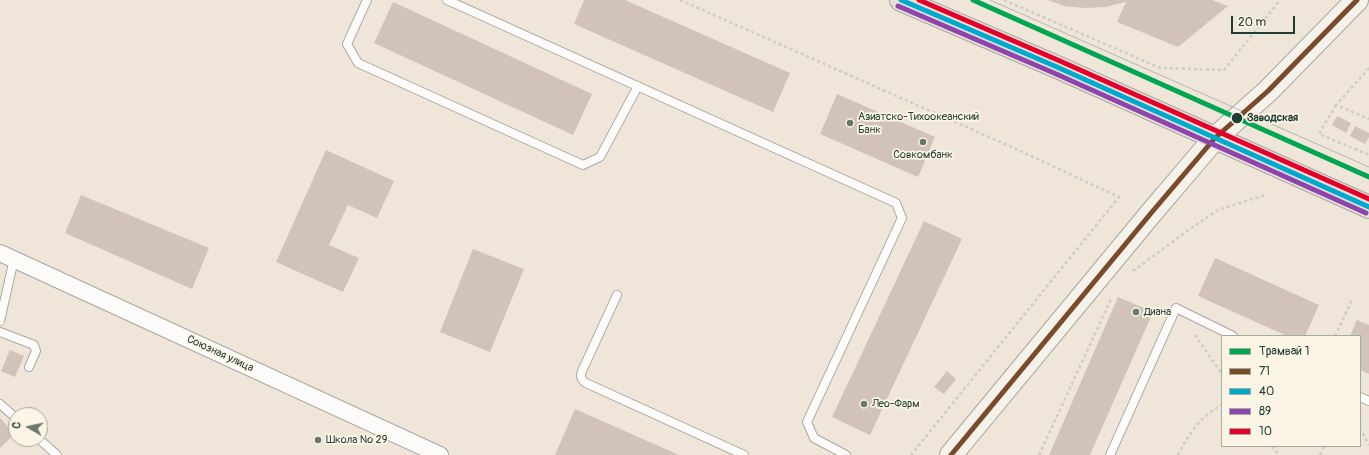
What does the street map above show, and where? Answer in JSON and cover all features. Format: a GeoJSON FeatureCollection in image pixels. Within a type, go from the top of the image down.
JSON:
{"type":"FeatureCollection","features":[{"type":"Feature","properties":{"kind":"main road"},"geometry":{"type":"LineString","coordinates":[[901,0],[1215,138],[1369,208]]}},
{"type":"Feature","properties":{"kind":"main road"},"geometry":{"type":"LineString","coordinates":[[951,455],[1215,138],[1268,91],[1357,0]]}},
{"type":"Feature","properties":{"kind":"street","name":"Союзная улица"},"geometry":{"type":"LineString","coordinates":[[7,256],[440,455]]}},
{"type":"Feature","properties":{"kind":"lane"},"geometry":{"type":"LineString","coordinates":[[367,0],[348,44],[358,63],[583,165],[600,157],[638,86]]}},
{"type":"Feature","properties":{"kind":"lane"},"geometry":{"type":"LineString","coordinates":[[447,0],[896,203],[902,218],[807,422],[814,438],[846,455]]}},
{"type":"Feature","properties":{"kind":"lane"},"geometry":{"type":"LineString","coordinates":[[0,321],[7,256]]}},
{"type":"Feature","properties":{"kind":"lane"},"geometry":{"type":"LineString","coordinates":[[618,295],[580,376],[582,381],[744,455]]}},
{"type":"Feature","properties":{"kind":"lane"},"geometry":{"type":"LineString","coordinates":[[1110,455],[1176,308],[1231,335]]}},
{"type":"Feature","properties":{"kind":"lane"},"geometry":{"type":"LineString","coordinates":[[0,332],[34,345],[36,351],[29,367]]}},
{"type":"Feature","properties":{"kind":"lane"},"geometry":{"type":"LineString","coordinates":[[0,404],[8,411]]}},
{"type":"Feature","properties":{"kind":"lane"},"geometry":{"type":"LineString","coordinates":[[48,447],[56,455]]}},
{"type":"Feature","properties":{"kind":"path"},"geometry":{"type":"LineString","coordinates":[[680,0],[1016,149],[1119,197],[911,455]]}},
{"type":"Feature","properties":{"kind":"path"},"geometry":{"type":"LineString","coordinates":[[1004,0],[1160,68],[1224,70],[1280,0]]}},
{"type":"Feature","properties":{"kind":"path"},"geometry":{"type":"LineString","coordinates":[[1369,68],[1336,105],[1319,134],[1369,155]]}},
{"type":"Feature","properties":{"kind":"path"},"geometry":{"type":"LineString","coordinates":[[1336,105],[1369,119]]}},
{"type":"Feature","properties":{"kind":"path"},"geometry":{"type":"LineString","coordinates":[[1130,274],[1218,210],[1265,195]]}},
{"type":"Feature","properties":{"kind":"path"},"geometry":{"type":"LineString","coordinates":[[1039,455],[1115,290]]}},
{"type":"Feature","properties":{"kind":"path"},"geometry":{"type":"LineString","coordinates":[[1335,335],[1352,300]]}},
{"type":"Feature","properties":{"kind":"path"},"geometry":{"type":"LineString","coordinates":[[1176,308],[1221,373]]}},
{"type":"Feature","properties":{"kind":"path"},"geometry":{"type":"LineString","coordinates":[[1178,455],[1187,437],[1201,420],[1221,406]]}},
{"type":"Feature","properties":{"kind":"path"},"geometry":{"type":"LineString","coordinates":[[1361,430],[1369,445]]}},
{"type":"Feature","properties":{"kind":"path"},"geometry":{"type":"LineString","coordinates":[[1273,447],[1279,455]]}},
{"type":"Feature","properties":{"kind":"building"},"geometry":{"type":"Polygon","coordinates":[[[584,0],[625,0],[790,73],[773,112],[574,24],[584,0]]]}},
{"type":"Feature","properties":{"kind":"building"},"geometry":{"type":"Polygon","coordinates":[[[1048,0],[1212,0],[1228,6],[1178,47],[1117,22],[1126,2],[1105,7],[1085,8],[1064,6],[1048,0]]]}},
{"type":"Feature","properties":{"kind":"building"},"geometry":{"type":"Polygon","coordinates":[[[393,2],[592,94],[573,135],[374,43],[393,2]]]}},
{"type":"Feature","properties":{"kind":"building"},"geometry":{"type":"Polygon","coordinates":[[[837,94],[935,137],[918,177],[820,134],[837,94]]]}},
{"type":"Feature","properties":{"kind":"building"},"geometry":{"type":"Polygon","coordinates":[[[1337,116],[1351,123],[1346,133],[1332,125],[1337,116]]]}},
{"type":"Feature","properties":{"kind":"building"},"geometry":{"type":"Polygon","coordinates":[[[1355,126],[1369,133],[1369,137],[1365,144],[1350,136],[1355,126]]]}},
{"type":"Feature","properties":{"kind":"building"},"geometry":{"type":"Polygon","coordinates":[[[326,150],[394,181],[377,218],[348,205],[329,245],[359,258],[343,292],[276,262],[326,150]]]}},
{"type":"Feature","properties":{"kind":"building"},"geometry":{"type":"Polygon","coordinates":[[[81,195],[209,248],[192,289],[65,233],[81,195]]]}},
{"type":"Feature","properties":{"kind":"building"},"geometry":{"type":"Polygon","coordinates":[[[924,221],[962,239],[870,435],[832,417],[924,221]]]}},
{"type":"Feature","properties":{"kind":"building"},"geometry":{"type":"Polygon","coordinates":[[[473,249],[524,269],[490,352],[440,332],[473,249]]]}},
{"type":"Feature","properties":{"kind":"building"},"geometry":{"type":"Polygon","coordinates":[[[1215,258],[1319,305],[1305,335],[1285,335],[1198,296],[1215,258]]]}},
{"type":"Feature","properties":{"kind":"building"},"geometry":{"type":"Polygon","coordinates":[[[1118,297],[1153,312],[1090,455],[1049,455],[1118,297]]]}},
{"type":"Feature","properties":{"kind":"building"},"geometry":{"type":"Polygon","coordinates":[[[1357,320],[1369,325],[1369,374],[1361,370],[1361,335],[1350,335],[1357,320]]]}},
{"type":"Feature","properties":{"kind":"building"},"geometry":{"type":"Polygon","coordinates":[[[10,350],[24,356],[15,377],[1,371],[10,350]]]}},
{"type":"Feature","properties":{"kind":"building"},"geometry":{"type":"Polygon","coordinates":[[[947,371],[956,379],[944,394],[934,387],[947,371]]]}},
{"type":"Feature","properties":{"kind":"building"},"geometry":{"type":"Polygon","coordinates":[[[575,409],[679,455],[555,455],[575,409]]]}},
{"type":"Feature","properties":{"kind":"building"},"geometry":{"type":"Polygon","coordinates":[[[0,418],[8,427],[8,441],[0,448],[0,418]]]}},
{"type":"Feature","properties":{"kind":"tram line","name":"1"},"geometry":{"type":"LineString","coordinates":[[973,0],[1369,177]]}},
{"type":"Feature","properties":{"kind":"tram line"},"geometry":{"type":"LineString","coordinates":[[990,0],[1369,167]]}},
{"type":"Feature","properties":{"kind":"transit line","name":"40"},"geometry":{"type":"LineString","coordinates":[[901,0],[1057,67],[1369,207]]}},
{"type":"Feature","properties":{"kind":"transit line","name":"10"},"geometry":{"type":"LineString","coordinates":[[919,0],[1060,61],[1369,199]]}},
{"type":"Feature","properties":{"kind":"transit line","name":"71"},"geometry":{"type":"LineString","coordinates":[[951,455],[1215,138],[1268,91],[1357,0]]}},
{"type":"Feature","properties":{"kind":"transit line","name":"89"},"geometry":{"type":"LineString","coordinates":[[898,6],[1054,73],[1366,213]]}},
{"type":"Feature","properties":{"kind":"place","name":"Заводская"},"geometry":{"type":"Point","coordinates":[1237,118]}},
{"type":"Feature","properties":{"kind":"place","name":"Азиатско-Тихоокеанский Банк"},"geometry":{"type":"Point","coordinates":[850,123]}},
{"type":"Feature","properties":{"kind":"place","name":"Совкомбанк"},"geometry":{"type":"Point","coordinates":[923,142]}},
{"type":"Feature","properties":{"kind":"place","name":"Диана"},"geometry":{"type":"Point","coordinates":[1136,312]}},
{"type":"Feature","properties":{"kind":"place","name":"Лео-Фарм"},"geometry":{"type":"Point","coordinates":[864,404]}},
{"type":"Feature","properties":{"kind":"place","name":"Школа № 29"},"geometry":{"type":"Point","coordinates":[318,440]}}]}
